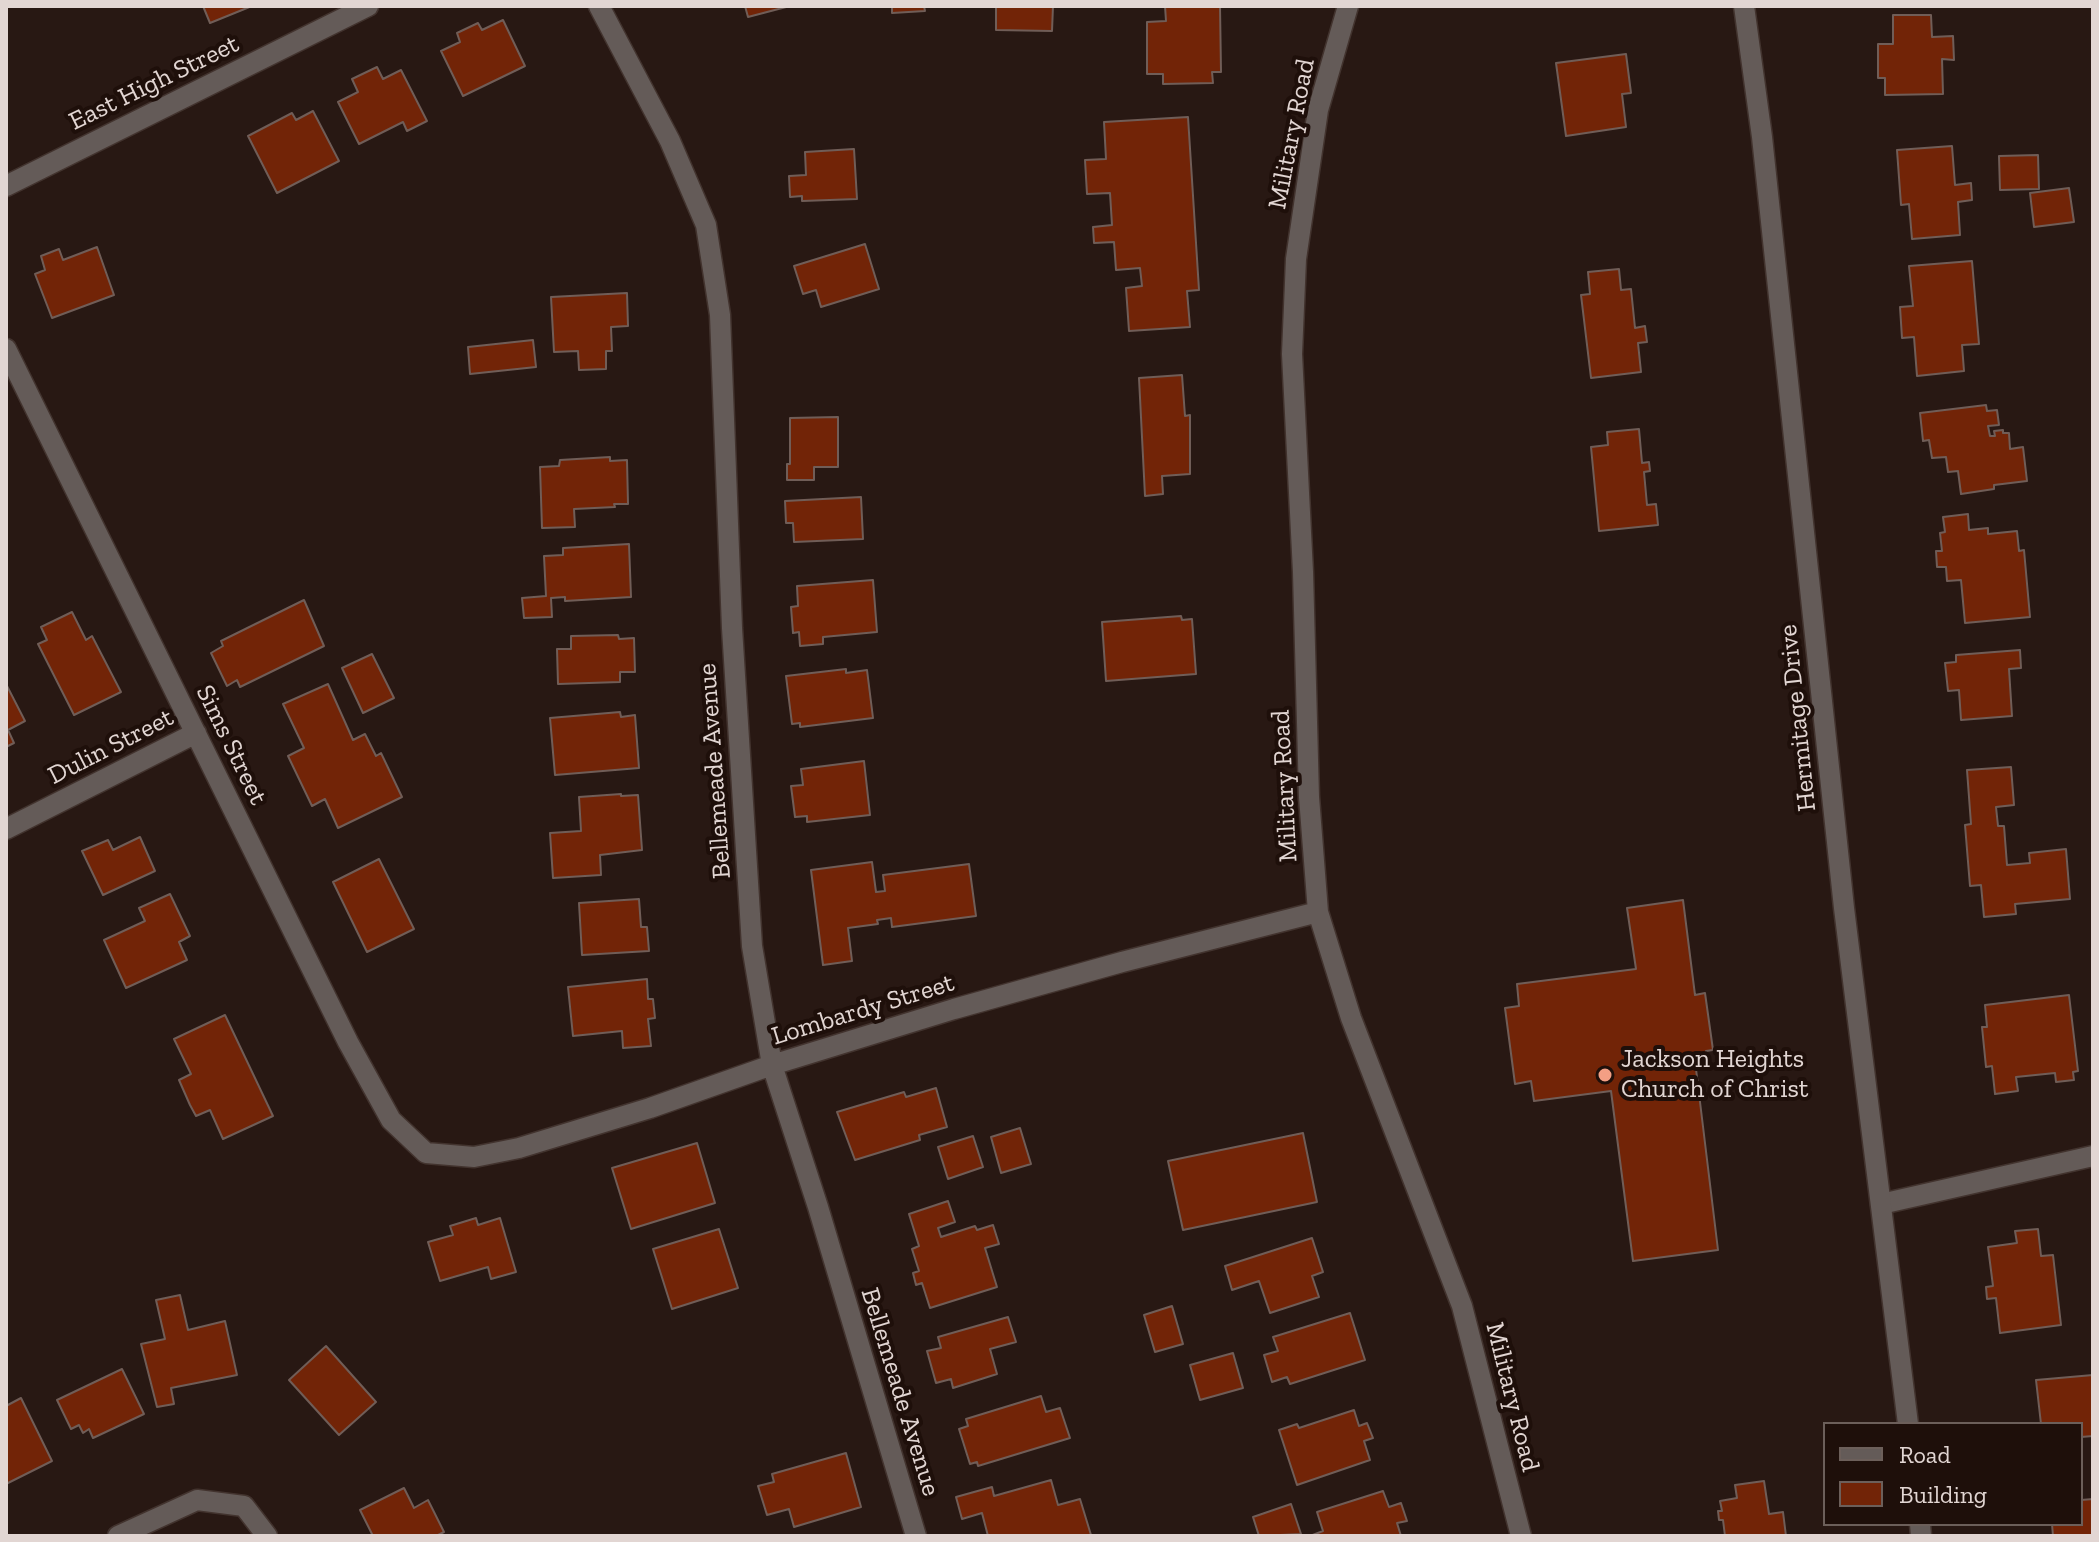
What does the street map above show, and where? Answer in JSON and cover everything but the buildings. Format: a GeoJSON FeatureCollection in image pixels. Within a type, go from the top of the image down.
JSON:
{"type":"FeatureCollection","features":[{"type":"Feature","properties":{"kind":"street","name":"East High Street"},"geometry":{"type":"LineString","coordinates":[[6,186],[368,6]]}},
{"type":"Feature","properties":{"kind":"street","name":"Bellemeade Avenue"},"geometry":{"type":"LineString","coordinates":[[599,6],[670,141],[706,225],[720,315],[732,628],[752,946],[772,1065],[916,1536]]}},
{"type":"Feature","properties":{"kind":"street","name":"Military Road"},"geometry":{"type":"LineString","coordinates":[[1348,6],[1318,110],[1296,259],[1292,354],[1303,572],[1309,797],[1318,912],[1351,1018],[1462,1306],[1521,1536]]}},
{"type":"Feature","properties":{"kind":"street","name":"Hermitage Drive"},"geometry":{"type":"LineString","coordinates":[[1744,6],[1762,137],[1844,908],[1908,1422]]}},
{"type":"Feature","properties":{"kind":"street","name":"Sims Street"},"geometry":{"type":"LineString","coordinates":[[6,349],[348,1042],[391,1120],[426,1153]]}},
{"type":"Feature","properties":{"kind":"street","name":"Dulin Street"},"geometry":{"type":"LineString","coordinates":[[6,829],[196,733]]}},
{"type":"Feature","properties":{"kind":"street","name":"Lombardy Street"},"geometry":{"type":"LineString","coordinates":[[426,1153],[474,1157],[519,1148],[650,1108],[772,1065],[1076,975],[1318,912]]}},
{"type":"Feature","properties":{"kind":"street"},"geometry":{"type":"LineString","coordinates":[[1881,1204],[2093,1156]]}},
{"type":"Feature","properties":{"kind":"street"},"geometry":{"type":"LineString","coordinates":[[118,1536],[197,1500],[244,1506],[267,1536]]}},
{"type":"Feature","properties":{"kind":"place","name":"Jackson Heights Church of Christ"},"geometry":{"type":"Point","coordinates":[1605,1075]}}]}
